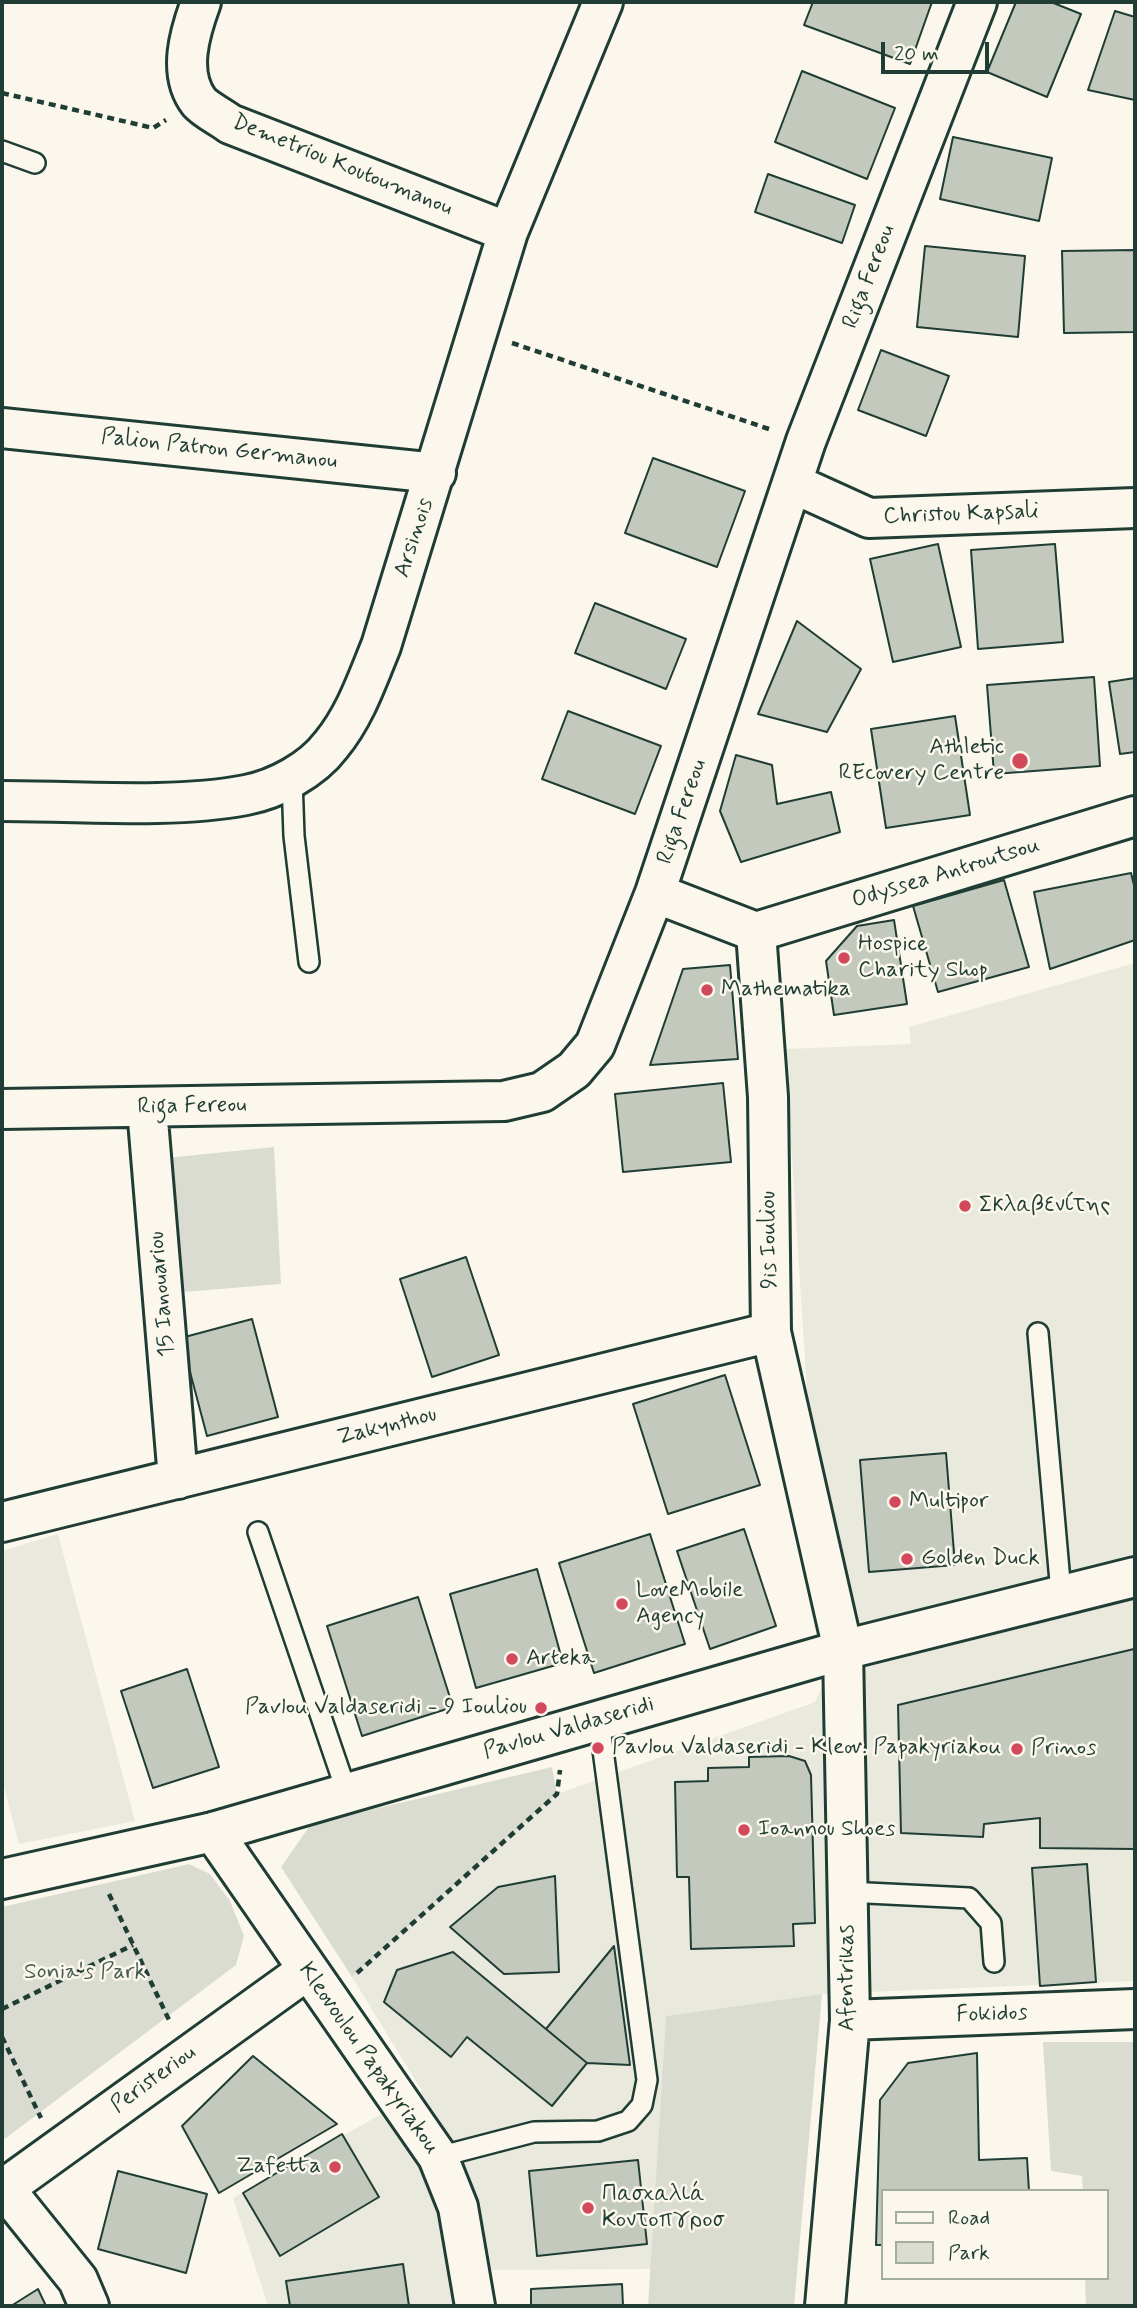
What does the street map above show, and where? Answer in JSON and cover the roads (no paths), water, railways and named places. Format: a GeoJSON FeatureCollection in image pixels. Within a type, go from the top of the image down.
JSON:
{"type":"FeatureCollection","features":[{"type":"Feature","properties":{"kind":"street","name":"Demetriou Koutoumanou"},"geometry":{"type":"LineString","coordinates":[[201,2],[189,34],[187,71],[199,102],[230,124],[508,232]]}},
{"type":"Feature","properties":{"kind":"street","name":"Arsinois"},"geometry":{"type":"LineString","coordinates":[[2,801],[188,801],[247,795],[292,779],[331,746],[356,706],[381,646],[508,232],[603,2]]}},
{"type":"Feature","properties":{"kind":"street","name":"Riga Fereou"},"geometry":{"type":"LineString","coordinates":[[2,1110],[504,1101],[542,1092],[574,1070],[595,1045],[655,893],[794,484],[806,441],[977,2]]}},
{"type":"Feature","properties":{"kind":"street","name":"Palion Patron Germanou"},"geometry":{"type":"LineString","coordinates":[[2,428],[436,473]]}},
{"type":"Feature","properties":{"kind":"street","name":"Christou Kapsali"},"geometry":{"type":"LineString","coordinates":[[794,484],[869,518],[1135,508]]}},
{"type":"Feature","properties":{"kind":"street","name":"Odyssea Antroutsou"},"geometry":{"type":"LineString","coordinates":[[756,932],[1135,816]]}},
{"type":"Feature","properties":{"kind":"street"},"geometry":{"type":"LineString","coordinates":[[655,893],[756,932]]}},
{"type":"Feature","properties":{"kind":"street","name":"9is Iouliou"},"geometry":{"type":"LineString","coordinates":[[756,932],[768,1097],[771,1332],[843,1650]]}},
{"type":"Feature","properties":{"kind":"street","name":"15 Ianouariou"},"geometry":{"type":"LineString","coordinates":[[147,1108],[178,1479]]}},
{"type":"Feature","properties":{"kind":"street","name":"Zakynthou"},"geometry":{"type":"LineString","coordinates":[[2,1522],[771,1332]]}},
{"type":"Feature","properties":{"kind":"street","name":"Pavlou Valdaseridi"},"geometry":{"type":"LineString","coordinates":[[2,1879],[213,1832],[843,1650],[1061,1593],[1135,1577]]}},
{"type":"Feature","properties":{"kind":"street","name":"Afentrikas"},"geometry":{"type":"LineString","coordinates":[[825,2306],[850,2020],[843,1650]]}},
{"type":"Feature","properties":{"kind":"street","name":"Kleovoulou Papakyriakou"},"geometry":{"type":"LineString","coordinates":[[213,1832],[438,2157],[458,2207],[475,2306]]}},
{"type":"Feature","properties":{"kind":"street","name":"Peristeriou"},"geometry":{"type":"LineString","coordinates":[[3,2189],[306,1970]]}},
{"type":"Feature","properties":{"kind":"street","name":"Fokidos"},"geometry":{"type":"LineString","coordinates":[[850,2020],[1135,2009]]}},
{"type":"Feature","properties":{"kind":"street"},"geometry":{"type":"LineString","coordinates":[[3,2189],[78,2280],[89,2306]]}},
{"type":"Feature","properties":{"kind":"lane"},"geometry":{"type":"LineString","coordinates":[[2,151],[35,163]]}},
{"type":"Feature","properties":{"kind":"lane"},"geometry":{"type":"LineString","coordinates":[[292,779],[294,836],[309,962]]}},
{"type":"Feature","properties":{"kind":"lane"},"geometry":{"type":"LineString","coordinates":[[1038,1333],[1061,1593]]}},
{"type":"Feature","properties":{"kind":"lane"},"geometry":{"type":"LineString","coordinates":[[258,1532],[347,1793]]}},
{"type":"Feature","properties":{"kind":"lane"},"geometry":{"type":"LineString","coordinates":[[438,2157],[534,2132],[598,2131],[628,2121],[642,2105],[647,2080],[582,1725]]}},
{"type":"Feature","properties":{"kind":"lane"},"geometry":{"type":"LineString","coordinates":[[847,1892],[969,1898],[991,1923],[994,1962]]}},
{"type":"Feature","properties":{"kind":"place","name":"Athletic REcovery Centre"},"geometry":{"type":"Point","coordinates":[1020,761]}},
{"type":"Feature","properties":{"kind":"place","name":"Hospice Charity Shop"},"geometry":{"type":"Point","coordinates":[844,958]}},
{"type":"Feature","properties":{"kind":"place","name":"Mathematika"},"geometry":{"type":"Point","coordinates":[707,990]}},
{"type":"Feature","properties":{"kind":"place","name":"Σκλαβενίτης"},"geometry":{"type":"Point","coordinates":[965,1206]}},
{"type":"Feature","properties":{"kind":"place","name":"Multipor"},"geometry":{"type":"Point","coordinates":[895,1502]}},
{"type":"Feature","properties":{"kind":"place","name":"Golden Duck"},"geometry":{"type":"Point","coordinates":[907,1559]}},
{"type":"Feature","properties":{"kind":"place","name":"LoveMobile Agency"},"geometry":{"type":"Point","coordinates":[622,1604]}},
{"type":"Feature","properties":{"kind":"place","name":"Arteka"},"geometry":{"type":"Point","coordinates":[512,1659]}},
{"type":"Feature","properties":{"kind":"place","name":"Pavlou Valdaseridi - 9 Iouliou"},"geometry":{"type":"Point","coordinates":[541,1708]}},
{"type":"Feature","properties":{"kind":"place","name":"Pavlou Valdaseridi - Kleov. Papakyriakou"},"geometry":{"type":"Point","coordinates":[598,1748]}},
{"type":"Feature","properties":{"kind":"place","name":"Prinos"},"geometry":{"type":"Point","coordinates":[1017,1749]}},
{"type":"Feature","properties":{"kind":"place","name":"Ioannou Shoes"},"geometry":{"type":"Point","coordinates":[744,1830]}},
{"type":"Feature","properties":{"kind":"place","name":"Zafetta"},"geometry":{"type":"Point","coordinates":[335,2167]}},
{"type":"Feature","properties":{"kind":"place","name":"Πασχαλιά Κοντοπγροσ"},"geometry":{"type":"Point","coordinates":[588,2208]}},
{"type":"Feature","properties":{"kind":"park label","name":"Sonia's Park"},"geometry":{"type":"Point","coordinates":[85,1973]}}]}
